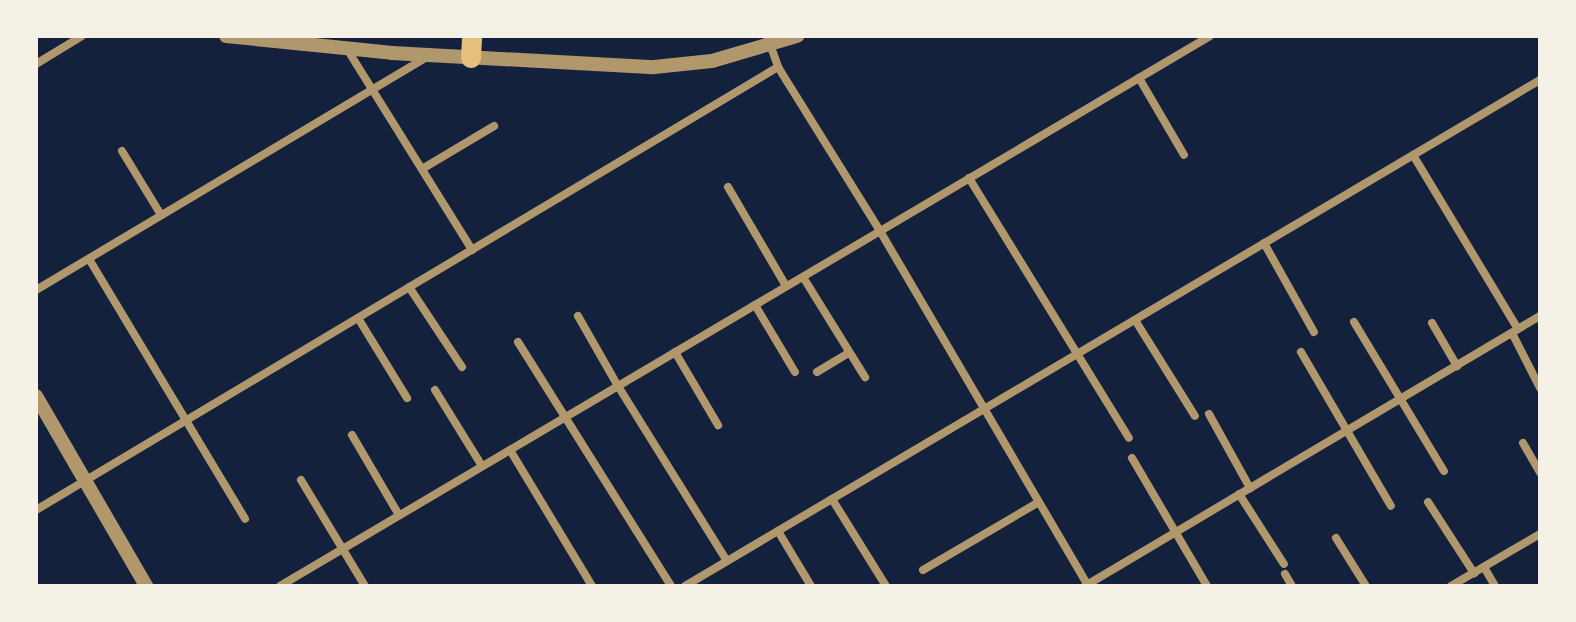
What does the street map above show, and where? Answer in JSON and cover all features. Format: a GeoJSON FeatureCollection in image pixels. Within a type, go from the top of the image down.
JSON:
{"type":"FeatureCollection","features":[{"type":"Feature","properties":{"kind":"main road"},"geometry":{"type":"LineString","coordinates":[[471,58],[472,36]]}},
{"type":"Feature","properties":{"kind":"street"},"geometry":{"type":"LineString","coordinates":[[36,64],[82,36]]}},
{"type":"Feature","properties":{"kind":"street"},"geometry":{"type":"LineString","coordinates":[[226,36],[471,58],[654,67],[712,61],[768,40],[797,36]]}},
{"type":"Feature","properties":{"kind":"street"},"geometry":{"type":"LineString","coordinates":[[280,586],[296,582],[399,515],[1210,36]]}},
{"type":"Feature","properties":{"kind":"street"},"geometry":{"type":"LineString","coordinates":[[768,40],[778,67],[880,231],[1087,585],[1540,316]]}},
{"type":"Feature","properties":{"kind":"street"},"geometry":{"type":"LineString","coordinates":[[347,49],[472,250]]}},
{"type":"Feature","properties":{"kind":"street"},"geometry":{"type":"LineString","coordinates":[[36,290],[430,55]]}},
{"type":"Feature","properties":{"kind":"street"},"geometry":{"type":"LineString","coordinates":[[36,510],[778,67]]}},
{"type":"Feature","properties":{"kind":"street"},"geometry":{"type":"LineString","coordinates":[[1139,78],[1184,155]]}},
{"type":"Feature","properties":{"kind":"street"},"geometry":{"type":"LineString","coordinates":[[685,586],[1540,80]]}},
{"type":"Feature","properties":{"kind":"street"},"geometry":{"type":"LineString","coordinates":[[422,169],[494,126]]}},
{"type":"Feature","properties":{"kind":"street"},"geometry":{"type":"LineString","coordinates":[[122,151],[161,215]]}},
{"type":"Feature","properties":{"kind":"street"},"geometry":{"type":"LineString","coordinates":[[1413,155],[1515,331],[1540,388]]}},
{"type":"Feature","properties":{"kind":"street"},"geometry":{"type":"LineString","coordinates":[[969,178],[1129,438]]}},
{"type":"Feature","properties":{"kind":"street"},"geometry":{"type":"LineString","coordinates":[[728,187],[786,286]]}},
{"type":"Feature","properties":{"kind":"street"},"geometry":{"type":"LineString","coordinates":[[1264,243],[1314,332]]}},
{"type":"Feature","properties":{"kind":"street"},"geometry":{"type":"LineString","coordinates":[[89,259],[245,519]]}},
{"type":"Feature","properties":{"kind":"street"},"geometry":{"type":"LineString","coordinates":[[803,277],[865,377]]}},
{"type":"Feature","properties":{"kind":"street"},"geometry":{"type":"LineString","coordinates":[[409,287],[462,367]]}},
{"type":"Feature","properties":{"kind":"street"},"geometry":{"type":"LineString","coordinates":[[755,305],[795,372]]}},
{"type":"Feature","properties":{"kind":"street"},"geometry":{"type":"LineString","coordinates":[[578,316],[727,561]]}},
{"type":"Feature","properties":{"kind":"street"},"geometry":{"type":"LineString","coordinates":[[358,318],[407,398]]}},
{"type":"Feature","properties":{"kind":"street"},"geometry":{"type":"LineString","coordinates":[[1135,320],[1195,416]]}},
{"type":"Feature","properties":{"kind":"street"},"geometry":{"type":"LineString","coordinates":[[1354,322],[1444,471]]}},
{"type":"Feature","properties":{"kind":"street"},"geometry":{"type":"LineString","coordinates":[[1432,323],[1457,366]]}},
{"type":"Feature","properties":{"kind":"street"},"geometry":{"type":"LineString","coordinates":[[518,342],[671,586]]}},
{"type":"Feature","properties":{"kind":"street"},"geometry":{"type":"LineString","coordinates":[[675,352],[718,425]]}},
{"type":"Feature","properties":{"kind":"street"},"geometry":{"type":"LineString","coordinates":[[1301,352],[1391,506]]}},
{"type":"Feature","properties":{"kind":"street"},"geometry":{"type":"LineString","coordinates":[[817,372],[849,353]]}},
{"type":"Feature","properties":{"kind":"street"},"geometry":{"type":"LineString","coordinates":[[435,390],[482,466]]}},
{"type":"Feature","properties":{"kind":"street"},"geometry":{"type":"LineString","coordinates":[[36,396],[146,586]]}},
{"type":"Feature","properties":{"kind":"street"},"geometry":{"type":"LineString","coordinates":[[1209,414],[1250,488]]}},
{"type":"Feature","properties":{"kind":"street"},"geometry":{"type":"LineString","coordinates":[[352,435],[399,515]]}},
{"type":"Feature","properties":{"kind":"street"},"geometry":{"type":"LineString","coordinates":[[1523,443],[1540,473]]}},
{"type":"Feature","properties":{"kind":"street"},"geometry":{"type":"LineString","coordinates":[[510,450],[592,586]]}},
{"type":"Feature","properties":{"kind":"street"},"geometry":{"type":"LineString","coordinates":[[1132,458],[1207,586]]}},
{"type":"Feature","properties":{"kind":"street"},"geometry":{"type":"LineString","coordinates":[[301,480],[365,586]]}},
{"type":"Feature","properties":{"kind":"street"},"geometry":{"type":"LineString","coordinates":[[1239,494],[1284,564]]}},
{"type":"Feature","properties":{"kind":"street"},"geometry":{"type":"LineString","coordinates":[[832,499],[886,586]]}},
{"type":"Feature","properties":{"kind":"street"},"geometry":{"type":"LineString","coordinates":[[923,570],[1039,502]]}},
{"type":"Feature","properties":{"kind":"street"},"geometry":{"type":"LineString","coordinates":[[1428,502],[1474,573]]}},
{"type":"Feature","properties":{"kind":"street"},"geometry":{"type":"LineString","coordinates":[[778,531],[811,586]]}},
{"type":"Feature","properties":{"kind":"street"},"geometry":{"type":"LineString","coordinates":[[1451,586],[1540,534]]}},
{"type":"Feature","properties":{"kind":"street"},"geometry":{"type":"LineString","coordinates":[[1336,538],[1366,586]]}},
{"type":"Feature","properties":{"kind":"street"},"geometry":{"type":"LineString","coordinates":[[1484,567],[1495,586]]}},
{"type":"Feature","properties":{"kind":"street"},"geometry":{"type":"LineString","coordinates":[[1285,574],[1292,586]]}}]}
